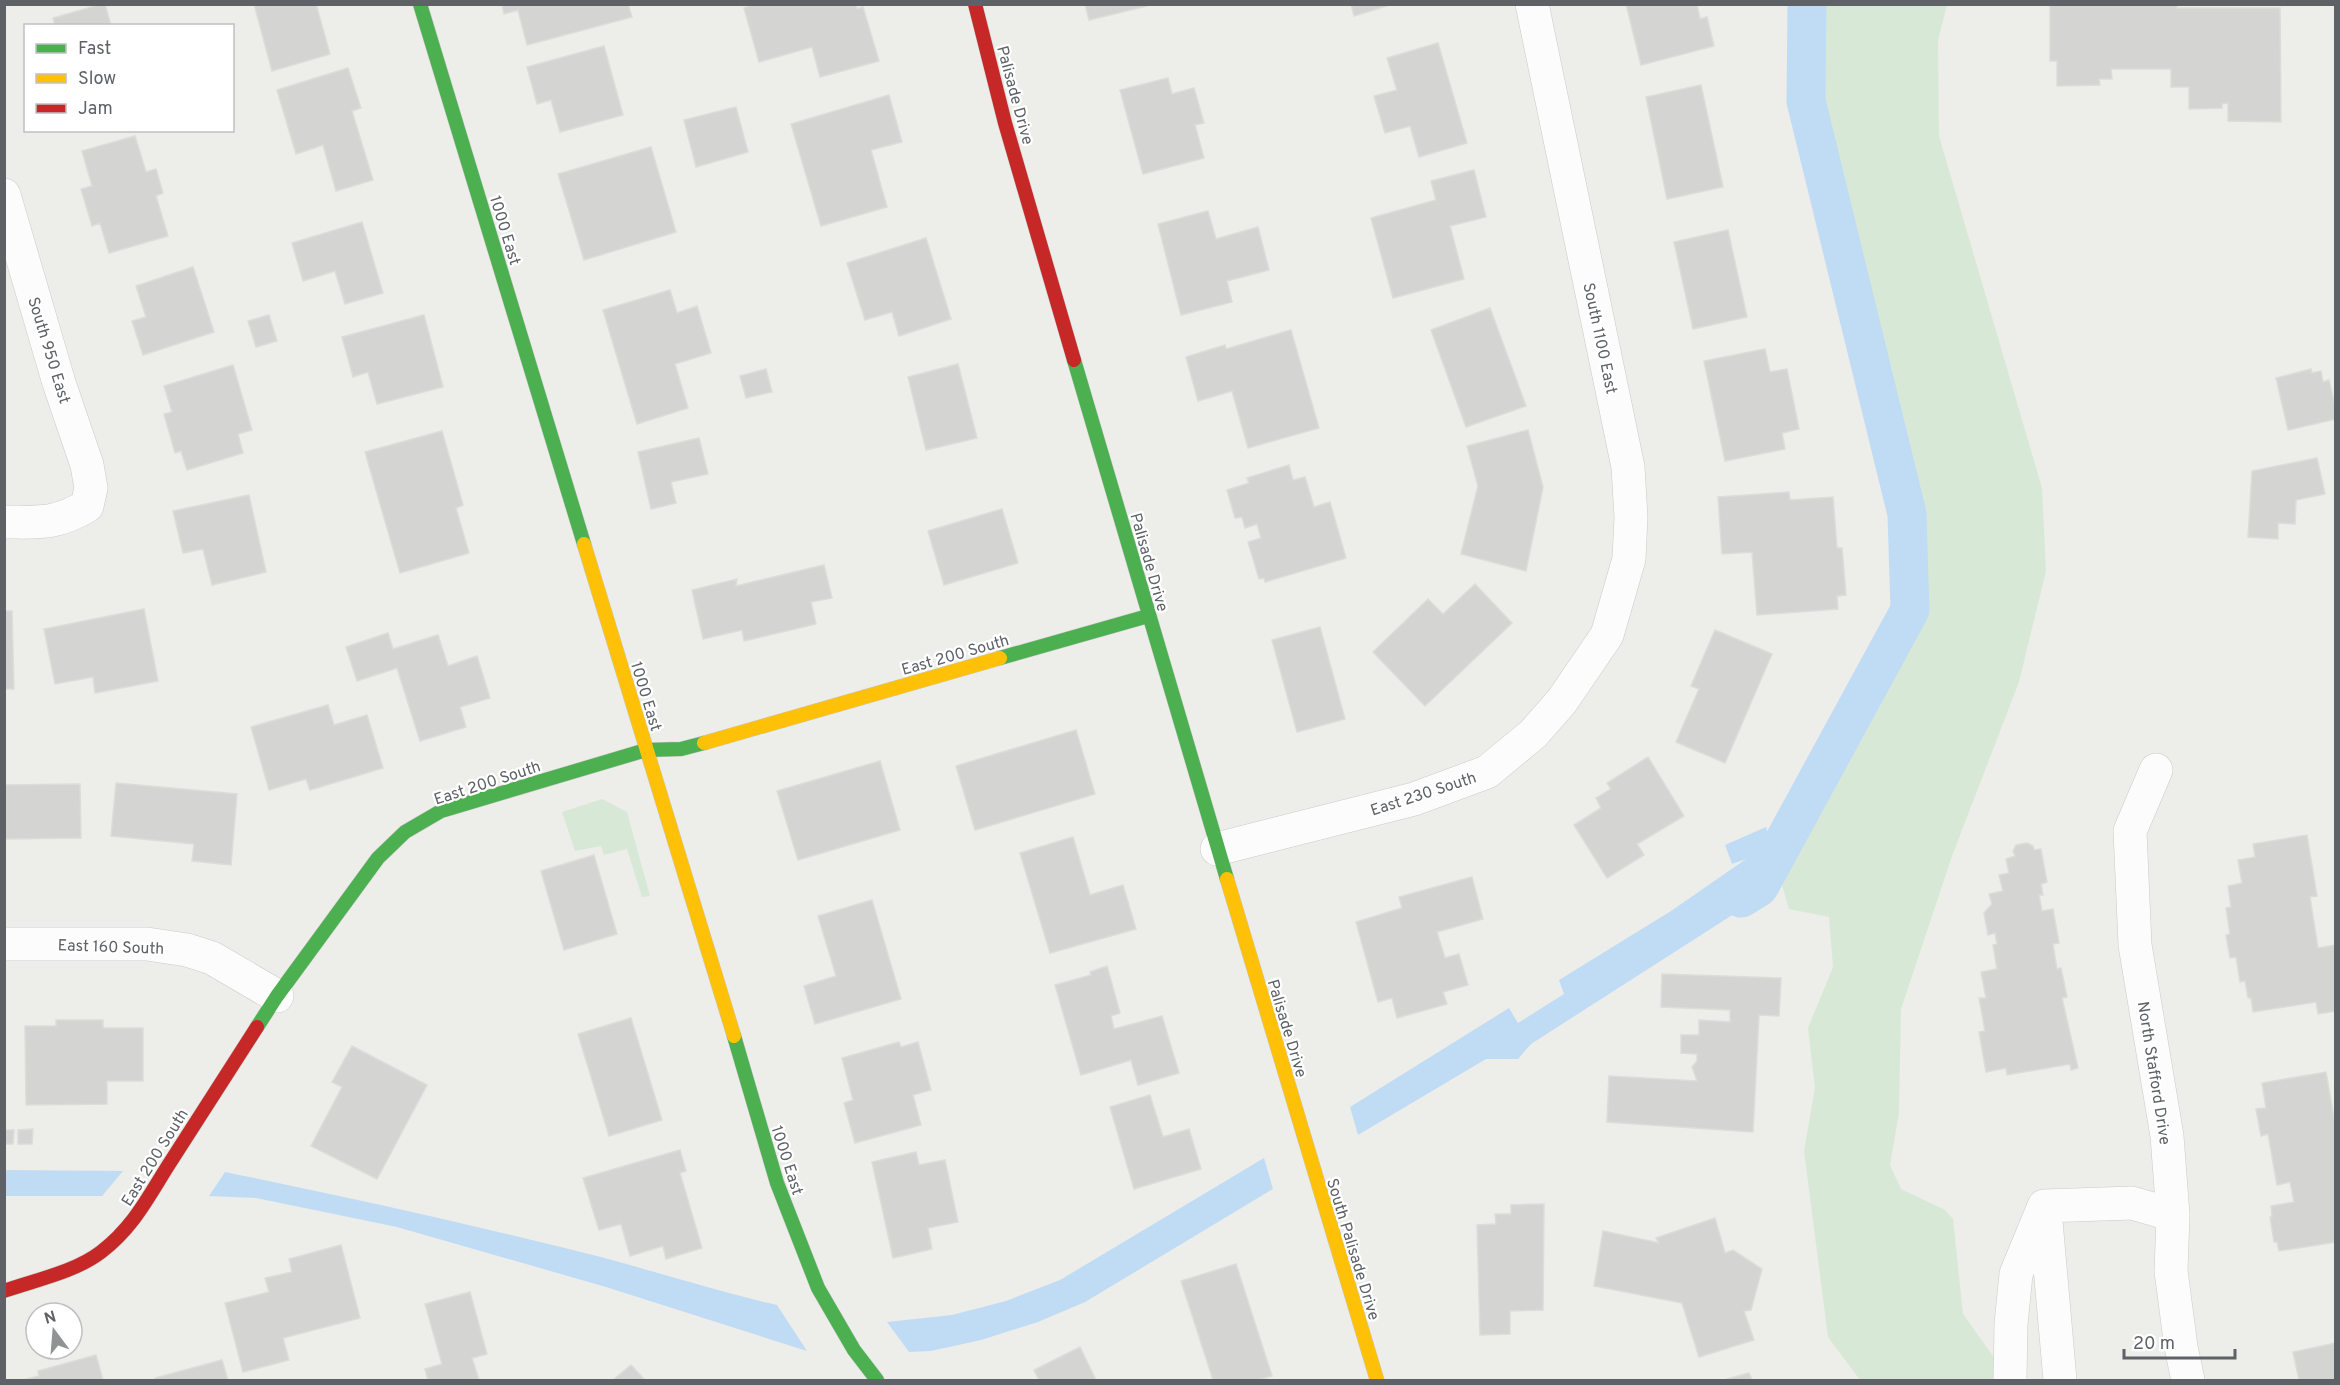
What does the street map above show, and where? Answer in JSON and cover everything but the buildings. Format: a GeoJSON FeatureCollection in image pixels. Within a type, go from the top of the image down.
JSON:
{"type":"FeatureCollection","features":[{"type":"Feature","properties":{"kind":"street","name":"1000 East"},"geometry":{"type":"LineString","coordinates":[[420,4],[700,923],[777,1184],[818,1288],[854,1350],[877,1380]]}},
{"type":"Feature","properties":{"kind":"street","name":"Palisade Drive"},"geometry":{"type":"LineString","coordinates":[[975,4],[1005,123],[1300,1127]]}},
{"type":"Feature","properties":{"kind":"street","name":"South 1100 East"},"geometry":{"type":"LineString","coordinates":[[1532,4],[1628,467],[1631,517],[1629,559],[1607,635],[1587,666]]}},
{"type":"Feature","properties":{"kind":"street","name":"South 950 East"},"geometry":{"type":"LineString","coordinates":[[4,195],[59,383],[87,465],[91,488],[87,506],[68,517],[48,522],[4,522]]}},
{"type":"Feature","properties":{"kind":"street","name":"East 200 South"},"geometry":{"type":"LineString","coordinates":[[4,1291],[68,1269],[100,1252],[127,1229],[145,1206],[165,1170],[277,996],[378,858],[405,832],[441,811],[646,750],[681,749],[1148,616]]}},
{"type":"Feature","properties":{"kind":"street","name":"East 230 South"},"geometry":{"type":"LineString","coordinates":[[1217,849],[1414,799],[1487,772],[1533,734],[1562,701],[1587,666]]}},
{"type":"Feature","properties":{"kind":"street","name":"North Stafford Drive"},"geometry":{"type":"LineString","coordinates":[[2156,770],[2130,831],[2135,945],[2167,1136],[2173,1215],[2171,1272],[2188,1380]]}},
{"type":"Feature","properties":{"kind":"street","name":"East 160 South"},"geometry":{"type":"LineString","coordinates":[[4,944],[147,944],[187,950],[212,958],[277,996]]}},
{"type":"Feature","properties":{"kind":"street","name":"South Palisade Drive"},"geometry":{"type":"LineString","coordinates":[[1300,1127],[1377,1380]]}},
{"type":"Feature","properties":{"kind":"street"},"geometry":{"type":"LineString","coordinates":[[2044,1206],[2132,1203],[2173,1215]]}},
{"type":"Feature","properties":{"kind":"street"},"geometry":{"type":"LineString","coordinates":[[2010,1380],[2011,1324],[2016,1274],[2044,1206]]}},
{"type":"Feature","properties":{"kind":"street"},"geometry":{"type":"LineString","coordinates":[[2044,1206],[2060,1380]]}},
{"type":"Feature","properties":{"kind":"green space"},"geometry":{"type":"Polygon","coordinates":[[[1817,5],[1947,5],[1938,40],[1939,136],[2042,488],[2046,571],[2019,682],[1952,856],[1901,1009],[1899,1113],[1890,1165],[1901,1189],[1945,1210],[1953,1219],[1963,1314],[2010,1380],[1860,1380],[1828,1337],[1804,1151],[1815,1088],[1808,1028],[1833,967],[1829,917],[1789,909],[1779,874],[1904,644],[1920,555],[1818,102],[1817,5]]]}},
{"type":"Feature","properties":{"kind":"green space"},"geometry":{"type":"Polygon","coordinates":[[[602,799],[627,812],[650,896],[642,897],[627,849],[604,855],[601,846],[575,851],[562,812],[602,799]]]}},
{"type":"Feature","properties":{"kind":"water"},"geometry":{"type":"Polygon","coordinates":[[[1766,827],[1779,874],[1751,903],[1531,1044],[1518,1059],[1486,1059],[1358,1135],[1350,1107],[1509,1008],[1518,1023],[1564,994],[1559,980],[1671,911],[1746,859],[1732,864],[1725,845],[1766,827]]]}},
{"type":"Feature","properties":{"kind":"water"},"geometry":{"type":"Polygon","coordinates":[[[1264,1158],[1273,1189],[1085,1302],[1038,1322],[981,1340],[931,1351],[909,1352],[887,1322],[952,1315],[1006,1301],[1060,1280],[1264,1158]]]}},
{"type":"Feature","properties":{"kind":"water"},"geometry":{"type":"Polygon","coordinates":[[[5,1170],[123,1171],[102,1196],[5,1196],[5,1170]]]}},
{"type":"Feature","properties":{"kind":"water"},"geometry":{"type":"Polygon","coordinates":[[[225,1172],[504,1233],[777,1305],[807,1351],[606,1287],[397,1227],[256,1198],[209,1196],[225,1172]]]}},
{"type":"Feature","properties":{"kind":"waterway"},"geometry":{"type":"LineString","coordinates":[[1741,898],[1759,887],[1910,610],[1907,514],[1806,101],[1807,4]]}},
{"type":"Feature","properties":{"kind":"traffic: fast"},"geometry":{"type":"LineString","coordinates":[[420,4],[584,544]]}},
{"type":"Feature","properties":{"kind":"traffic: fast"},"geometry":{"type":"LineString","coordinates":[[1074,360],[1227,879]]}},
{"type":"Feature","properties":{"kind":"traffic: fast"},"geometry":{"type":"LineString","coordinates":[[1000,658],[1148,616]]}},
{"type":"Feature","properties":{"kind":"traffic: fast"},"geometry":{"type":"LineString","coordinates":[[257,1027],[378,858],[405,832],[441,811],[646,750],[681,749],[704,743]]}},
{"type":"Feature","properties":{"kind":"traffic: fast"},"geometry":{"type":"LineString","coordinates":[[734,1036],[777,1183],[818,1288],[854,1350],[877,1380]]}},
{"type":"Feature","properties":{"kind":"traffic: slow"},"geometry":{"type":"LineString","coordinates":[[584,544],[734,1036]]}},
{"type":"Feature","properties":{"kind":"traffic: slow"},"geometry":{"type":"LineString","coordinates":[[704,743],[1000,658]]}},
{"type":"Feature","properties":{"kind":"traffic: slow"},"geometry":{"type":"LineString","coordinates":[[1227,879],[1377,1380]]}},
{"type":"Feature","properties":{"kind":"traffic: jam"},"geometry":{"type":"LineString","coordinates":[[975,4],[1005,123],[1074,360]]}},
{"type":"Feature","properties":{"kind":"traffic: jam"},"geometry":{"type":"LineString","coordinates":[[4,1291],[79,1265],[101,1252],[124,1231],[142,1208],[257,1027]]}}]}
